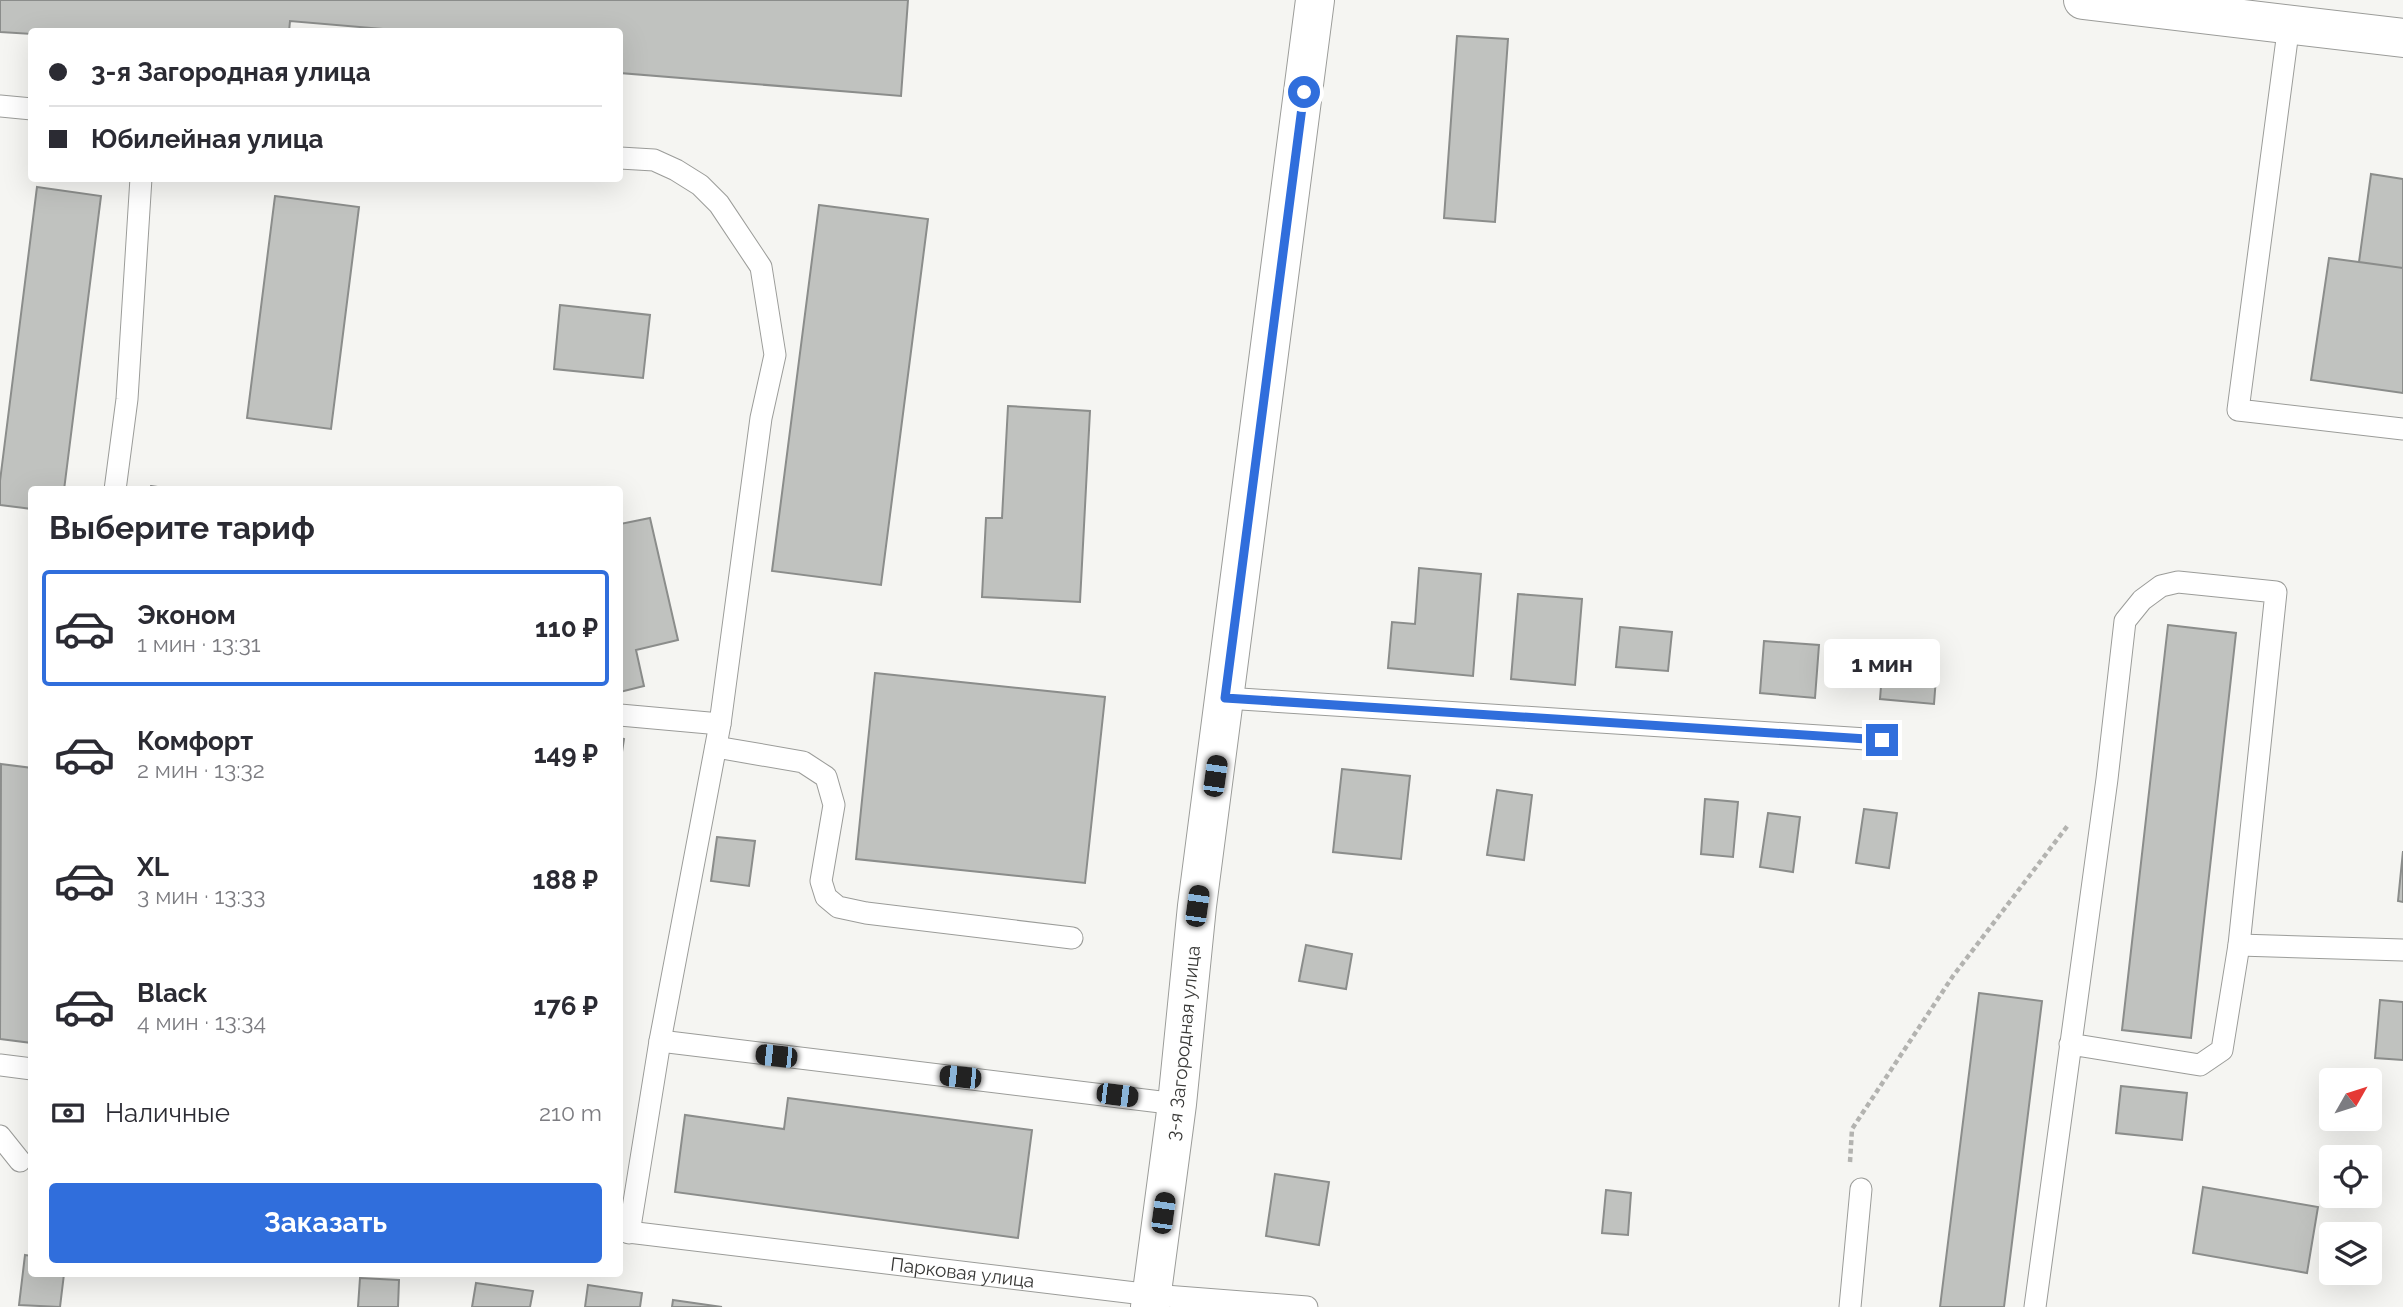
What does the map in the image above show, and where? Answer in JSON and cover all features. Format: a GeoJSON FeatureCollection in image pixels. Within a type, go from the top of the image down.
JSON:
{"type":"FeatureCollection","features":[{"type":"Feature","properties":{"kind":"main road","name":"3-я Загородная улица"},"geometry":{"type":"LineString","coordinates":[[1151,1301],[1177,1104],[1197,906],[1315,0]]}},
{"type":"Feature","properties":{"kind":"main road"},"geometry":{"type":"LineString","coordinates":[[2083,0],[2403,38]]}},
{"type":"Feature","properties":{"kind":"lane"},"geometry":{"type":"LineString","coordinates":[[2289,24],[2238,410],[2403,429]]}},
{"type":"Feature","properties":{"kind":"lane"},"geometry":{"type":"LineString","coordinates":[[0,106],[28,109]]}},
{"type":"Feature","properties":{"kind":"lane"},"geometry":{"type":"LineString","coordinates":[[623,158],[654,160],[676,170],[700,185],[719,204],[761,267],[775,355],[761,418],[720,724],[624,1232]]}},
{"type":"Feature","properties":{"kind":"lane"},"geometry":{"type":"LineString","coordinates":[[116,486],[127,399],[141,182]]}},
{"type":"Feature","properties":{"kind":"lane"},"geometry":{"type":"LineString","coordinates":[[2035,1307],[2125,621],[2142,600],[2161,586],[2178,582],[2276,592],[2239,945],[2222,1050],[2200,1065],[2070,1044]]}},
{"type":"Feature","properties":{"kind":"lane"},"geometry":{"type":"LineString","coordinates":[[1225,698],[1882,740]]}},
{"type":"Feature","properties":{"kind":"lane"},"geometry":{"type":"LineString","coordinates":[[623,715],[720,724]]}},
{"type":"Feature","properties":{"kind":"lane"},"geometry":{"type":"LineString","coordinates":[[716,747],[803,762],[826,777],[834,804],[821,881],[826,897],[838,906],[866,914],[1072,938]]}},
{"type":"Feature","properties":{"kind":"lane"},"geometry":{"type":"LineString","coordinates":[[2239,945],[2403,950]]}},
{"type":"Feature","properties":{"kind":"lane"},"geometry":{"type":"LineString","coordinates":[[660,1041],[1177,1104]]}},
{"type":"Feature","properties":{"kind":"lane"},"geometry":{"type":"LineString","coordinates":[[0,1065],[28,1068]]}},
{"type":"Feature","properties":{"kind":"lane"},"geometry":{"type":"LineString","coordinates":[[0,1136],[17,1161]]}},
{"type":"Feature","properties":{"kind":"lane"},"geometry":{"type":"LineString","coordinates":[[1850,1307],[1861,1189]]}},
{"type":"Feature","properties":{"kind":"lane","name":"Парковая улица"},"geometry":{"type":"LineString","coordinates":[[624,1232],[1151,1301],[1307,1307]]}},
{"type":"Feature","properties":{"kind":"path"},"geometry":{"type":"LineString","coordinates":[[1861,1189],[1849,1160],[1852,1129],[1952,975],[2106,779]]}},
{"type":"Feature","properties":{"kind":"building"},"geometry":{"type":"Polygon","coordinates":[[[0,0],[908,0],[901,96],[623,73],[623,28],[371,28],[290,21],[289,28],[28,28],[28,34],[0,32],[0,0]]]}},
{"type":"Feature","properties":{"kind":"building"},"geometry":{"type":"Polygon","coordinates":[[[1457,36],[1508,39],[1495,222],[1444,218],[1457,36]]]}},
{"type":"Feature","properties":{"kind":"building"},"geometry":{"type":"Polygon","coordinates":[[[2371,174],[2403,179],[2403,268],[2359,262],[2371,174]]]}},
{"type":"Feature","properties":{"kind":"building"},"geometry":{"type":"Polygon","coordinates":[[[37,187],[101,196],[65,486],[28,486],[28,508],[0,505],[0,481],[37,187]]]}},
{"type":"Feature","properties":{"kind":"building"},"geometry":{"type":"Polygon","coordinates":[[[275,196],[359,207],[331,429],[247,418],[275,196]]]}},
{"type":"Feature","properties":{"kind":"building"},"geometry":{"type":"Polygon","coordinates":[[[819,205],[928,219],[881,585],[772,571],[819,205]]]}},
{"type":"Feature","properties":{"kind":"building"},"geometry":{"type":"Polygon","coordinates":[[[2329,258],[2403,268],[2403,393],[2311,380],[2329,258]]]}},
{"type":"Feature","properties":{"kind":"building"},"geometry":{"type":"Polygon","coordinates":[[[560,305],[650,315],[643,378],[554,369],[560,305]]]}},
{"type":"Feature","properties":{"kind":"building"},"geometry":{"type":"Polygon","coordinates":[[[1008,406],[1090,411],[1080,602],[982,597],[986,518],[1002,518],[1008,406]]]}},
{"type":"Feature","properties":{"kind":"building"},"geometry":{"type":"Polygon","coordinates":[[[650,518],[678,640],[636,650],[644,686],[623,691],[623,523],[650,518]]]}},
{"type":"Feature","properties":{"kind":"building"},"geometry":{"type":"Polygon","coordinates":[[[1419,568],[1481,574],[1473,676],[1388,668],[1392,622],[1415,624],[1419,568]]]}},
{"type":"Feature","properties":{"kind":"building"},"geometry":{"type":"Polygon","coordinates":[[[1518,594],[1582,599],[1575,685],[1511,679],[1518,594]]]}},
{"type":"Feature","properties":{"kind":"building"},"geometry":{"type":"Polygon","coordinates":[[[2168,625],[2236,633],[2191,1038],[2122,1030],[2168,625]]]}},
{"type":"Feature","properties":{"kind":"building"},"geometry":{"type":"Polygon","coordinates":[[[1620,627],[1672,632],[1668,671],[1616,667],[1620,627]]]}},
{"type":"Feature","properties":{"kind":"building"},"geometry":{"type":"Polygon","coordinates":[[[1764,641],[1819,645],[1815,698],[1760,693],[1764,641]]]}},
{"type":"Feature","properties":{"kind":"building"},"geometry":{"type":"Polygon","coordinates":[[[1884,647],[1938,651],[1934,704],[1880,699],[1884,647]]]}},
{"type":"Feature","properties":{"kind":"building"},"geometry":{"type":"Polygon","coordinates":[[[875,673],[1105,697],[1085,883],[856,859],[875,673]]]}},
{"type":"Feature","properties":{"kind":"building"},"geometry":{"type":"Polygon","coordinates":[[[1,764],[28,767],[28,1042],[0,1039],[1,764]]]}},
{"type":"Feature","properties":{"kind":"building"},"geometry":{"type":"Polygon","coordinates":[[[1342,769],[1410,776],[1401,859],[1333,852],[1342,769]]]}},
{"type":"Feature","properties":{"kind":"building"},"geometry":{"type":"Polygon","coordinates":[[[1497,790],[1532,795],[1524,860],[1487,855],[1497,790]]]}},
{"type":"Feature","properties":{"kind":"building"},"geometry":{"type":"Polygon","coordinates":[[[1705,799],[1738,802],[1733,857],[1701,854],[1705,799]]]}},
{"type":"Feature","properties":{"kind":"building"},"geometry":{"type":"Polygon","coordinates":[[[1864,809],[1897,813],[1889,868],[1856,863],[1864,809]]]}},
{"type":"Feature","properties":{"kind":"building"},"geometry":{"type":"Polygon","coordinates":[[[1768,813],[1800,817],[1793,872],[1760,867],[1768,813]]]}},
{"type":"Feature","properties":{"kind":"building"},"geometry":{"type":"Polygon","coordinates":[[[717,837],[755,841],[749,886],[711,881],[717,837]]]}},
{"type":"Feature","properties":{"kind":"building"},"geometry":{"type":"Polygon","coordinates":[[[2403,851],[2403,902],[2398,901],[2403,851]]]}},
{"type":"Feature","properties":{"kind":"building"},"geometry":{"type":"Polygon","coordinates":[[[1306,945],[1352,954],[1346,989],[1299,981],[1306,945]]]}},
{"type":"Feature","properties":{"kind":"building"},"geometry":{"type":"Polygon","coordinates":[[[1979,993],[2042,1001],[2004,1307],[1940,1307],[1979,993]]]}},
{"type":"Feature","properties":{"kind":"building"},"geometry":{"type":"Polygon","coordinates":[[[2380,1000],[2403,1002],[2403,1060],[2375,1058],[2380,1000]]]}},
{"type":"Feature","properties":{"kind":"building"},"geometry":{"type":"Polygon","coordinates":[[[2121,1086],[2187,1093],[2182,1140],[2116,1133],[2121,1086]]]}},
{"type":"Feature","properties":{"kind":"building"},"geometry":{"type":"Polygon","coordinates":[[[788,1098],[1032,1130],[1018,1238],[675,1192],[685,1115],[784,1129],[788,1098]]]}},
{"type":"Feature","properties":{"kind":"building"},"geometry":{"type":"Polygon","coordinates":[[[1275,1174],[1329,1182],[1319,1245],[1266,1236],[1275,1174]]]}},
{"type":"Feature","properties":{"kind":"building"},"geometry":{"type":"Polygon","coordinates":[[[2203,1187],[2318,1207],[2307,1273],[2193,1253],[2203,1187]]]}},
{"type":"Feature","properties":{"kind":"building"},"geometry":{"type":"Polygon","coordinates":[[[1606,1190],[1631,1193],[1628,1235],[1602,1233],[1606,1190]]]}},
{"type":"Feature","properties":{"kind":"building"},"geometry":{"type":"Polygon","coordinates":[[[25,1255],[28,1255],[28,1277],[64,1277],[60,1307],[19,1305],[25,1255]]]}},
{"type":"Feature","properties":{"kind":"building"},"geometry":{"type":"Polygon","coordinates":[[[360,1278],[399,1280],[398,1307],[358,1307],[360,1278]]]}},
{"type":"Feature","properties":{"kind":"building"},"geometry":{"type":"Polygon","coordinates":[[[476,1283],[533,1291],[530,1307],[472,1307],[476,1283]]]}},
{"type":"Feature","properties":{"kind":"building"},"geometry":{"type":"Polygon","coordinates":[[[588,1285],[642,1293],[640,1307],[585,1307],[588,1285]]]}},
{"type":"Feature","properties":{"kind":"building"},"geometry":{"type":"Polygon","coordinates":[[[673,1300],[722,1307],[672,1307],[673,1300]]]}},
{"type":"Feature","properties":{"kind":"route"},"geometry":{"type":"LineString","coordinates":[[1304,92],[1225,698],[1882,740]]}}]}
